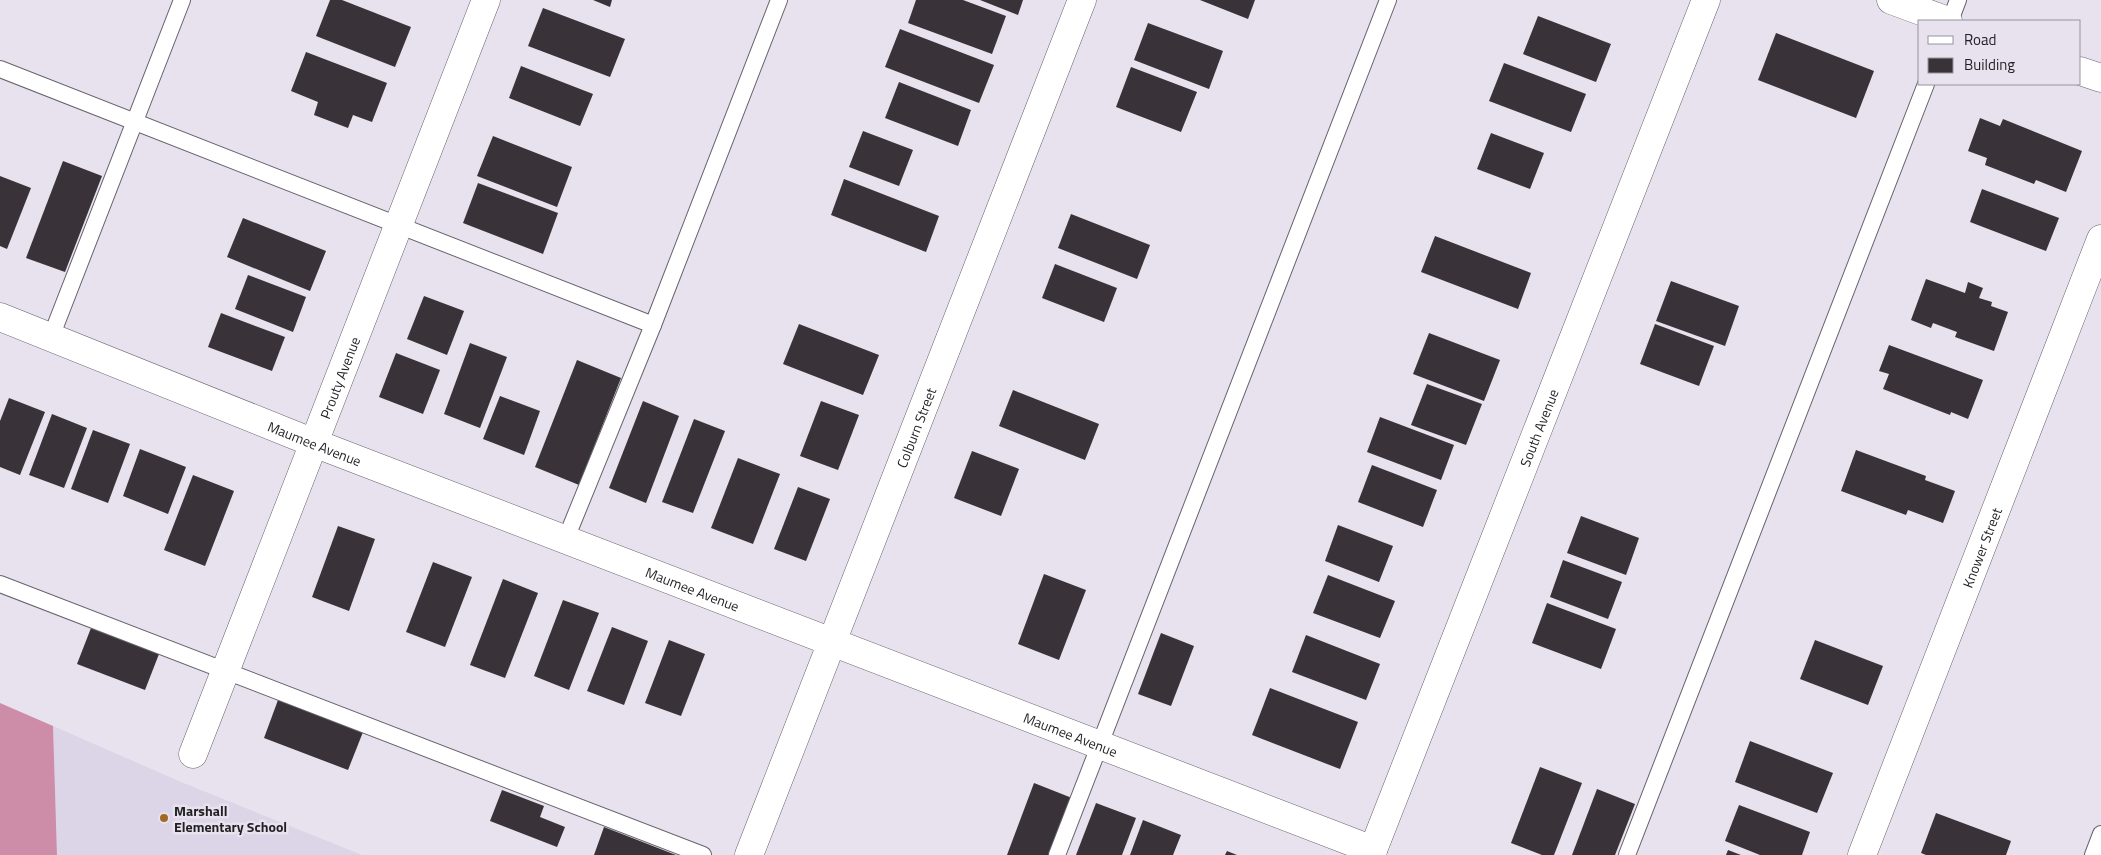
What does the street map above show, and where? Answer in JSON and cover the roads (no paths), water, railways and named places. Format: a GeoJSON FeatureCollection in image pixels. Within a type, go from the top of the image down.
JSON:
{"type":"FeatureCollection","features":[{"type":"Feature","properties":{"kind":"street","name":"Prouty Avenue"},"geometry":{"type":"LineString","coordinates":[[193,754],[486,0]]}},
{"type":"Feature","properties":{"kind":"street","name":"Colburn Street"},"geometry":{"type":"LineString","coordinates":[[749,855],[1082,0]]}},
{"type":"Feature","properties":{"kind":"street","name":"South Avenue"},"geometry":{"type":"LineString","coordinates":[[1377,853],[1706,0]]}},
{"type":"Feature","properties":{"kind":"street"},"geometry":{"type":"LineString","coordinates":[[1891,0],[1946,20]]}},
{"type":"Feature","properties":{"kind":"street"},"geometry":{"type":"LineString","coordinates":[[2081,70],[2101,78]]}},
{"type":"Feature","properties":{"kind":"street","name":"Knower Street"},"geometry":{"type":"LineString","coordinates":[[1862,855],[2101,239]]}},
{"type":"Feature","properties":{"kind":"street","name":"Maumee Avenue"},"geometry":{"type":"LineString","coordinates":[[0,317],[314,443],[1377,853]]}},
{"type":"Feature","properties":{"kind":"lane"},"geometry":{"type":"LineString","coordinates":[[51,337],[182,0]]}},
{"type":"Feature","properties":{"kind":"lane"},"geometry":{"type":"LineString","coordinates":[[566,541],[653,325],[779,0]]}},
{"type":"Feature","properties":{"kind":"lane"},"geometry":{"type":"LineString","coordinates":[[1057,855],[1388,0]]}},
{"type":"Feature","properties":{"kind":"lane"},"geometry":{"type":"LineString","coordinates":[[1949,20],[1958,0]]}},
{"type":"Feature","properties":{"kind":"lane"},"geometry":{"type":"LineString","coordinates":[[0,69],[653,325]]}},
{"type":"Feature","properties":{"kind":"lane"},"geometry":{"type":"LineString","coordinates":[[1627,855],[1926,85]]}},
{"type":"Feature","properties":{"kind":"lane"},"geometry":{"type":"LineString","coordinates":[[0,584],[703,855]]}},
{"type":"Feature","properties":{"kind":"lane"},"geometry":{"type":"LineString","coordinates":[[2093,855],[2101,834]]}},
{"type":"Feature","properties":{"kind":"place","name":"Marshall Elementary School"},"geometry":{"type":"Point","coordinates":[164,818]}}]}
